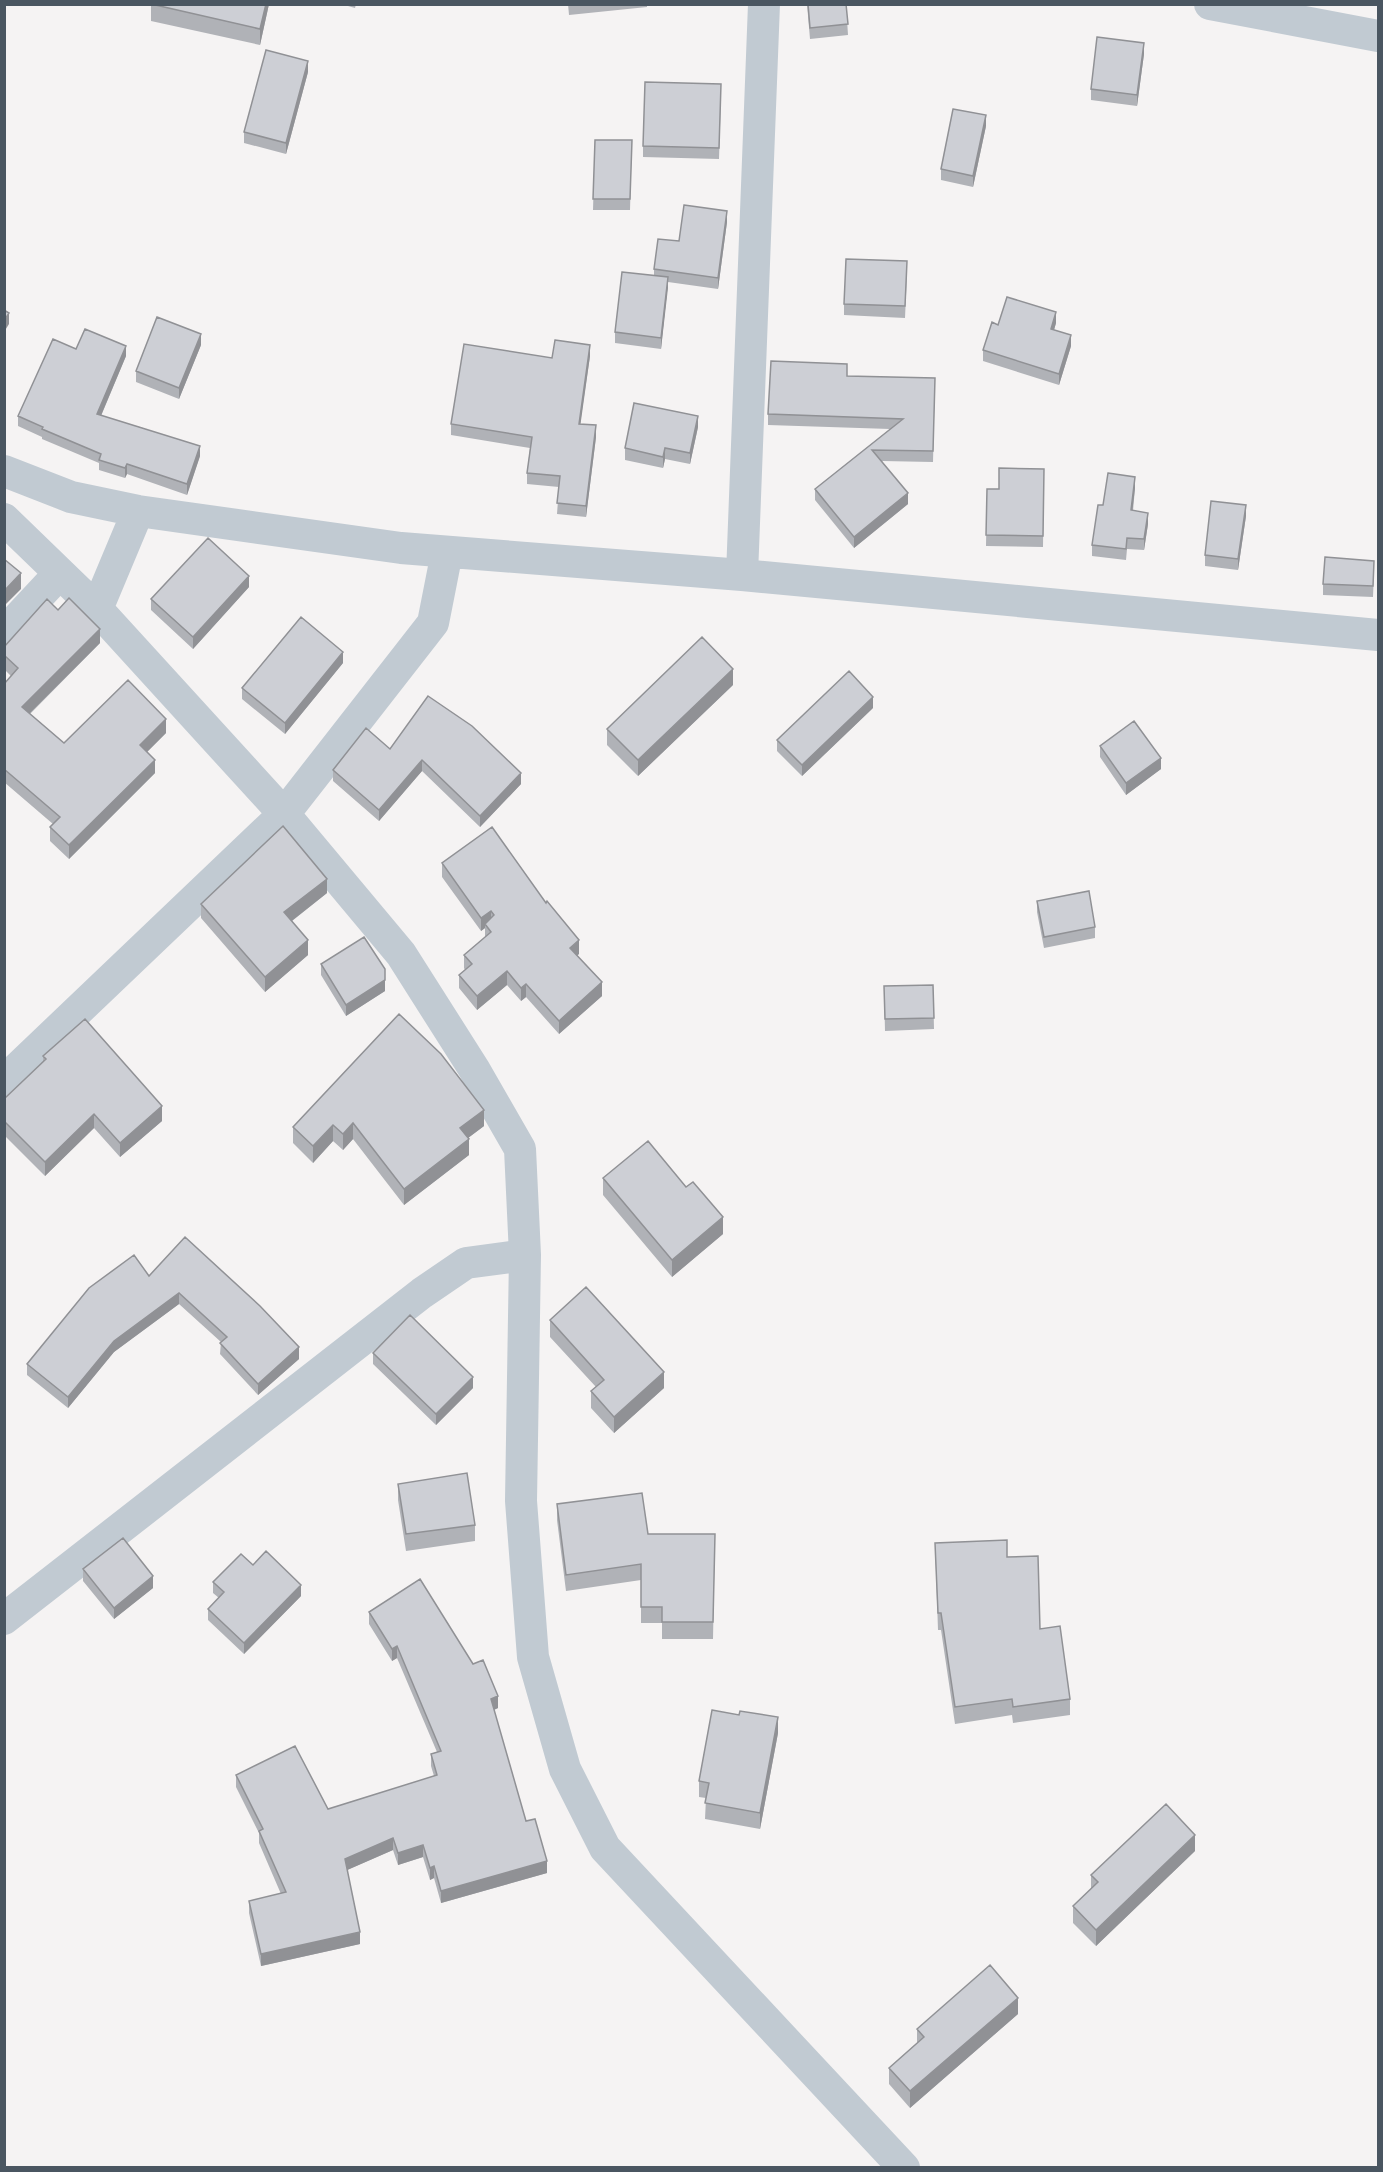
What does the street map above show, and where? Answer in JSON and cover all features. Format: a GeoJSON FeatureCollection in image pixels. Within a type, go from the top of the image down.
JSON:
{"type":"FeatureCollection","features":[{"type":"Feature","properties":{"kind":"street"},"geometry":{"type":"LineString","coordinates":[[742,575],[764,4]]}},
{"type":"Feature","properties":{"kind":"street"},"geometry":{"type":"LineString","coordinates":[[1210,4],[1378,36]]}},
{"type":"Feature","properties":{"kind":"street"},"geometry":{"type":"LineString","coordinates":[[4,471],[71,497],[138,511],[401,548],[742,575],[1378,635]]}},
{"type":"Feature","properties":{"kind":"street"},"geometry":{"type":"LineString","coordinates":[[97,609],[138,511]]}},
{"type":"Feature","properties":{"kind":"street"},"geometry":{"type":"LineString","coordinates":[[4,519],[97,609],[284,814],[401,954],[474,1068],[520,1149],[525,1255],[521,1501],[533,1657],[565,1769],[605,1848],[904,2168]]}},
{"type":"Feature","properties":{"kind":"street"},"geometry":{"type":"LineString","coordinates":[[4,1081],[284,814],[433,623],[447,552]]}},
{"type":"Feature","properties":{"kind":"street"},"geometry":{"type":"LineString","coordinates":[[4,633],[59,574]]}},
{"type":"Feature","properties":{"kind":"street"},"geometry":{"type":"LineString","coordinates":[[4,1619],[422,1293],[466,1263],[525,1255]]}},
{"type":"Feature","properties":{"kind":"building"},"geometry":{"type":"Polygon","coordinates":[[[151,4],[266,4],[260,29],[151,4]]]}},
{"type":"Feature","properties":{"kind":"building"},"geometry":{"type":"Polygon","coordinates":[[[808,4],[846,4],[848,24],[810,28],[808,4]]]}},
{"type":"Feature","properties":{"kind":"building"},"geometry":{"type":"Polygon","coordinates":[[[1097,37],[1144,43],[1137,95],[1091,89],[1097,37]]]}},
{"type":"Feature","properties":{"kind":"building"},"geometry":{"type":"Polygon","coordinates":[[[266,50],[308,61],[286,143],[244,132],[266,50]]]}},
{"type":"Feature","properties":{"kind":"building"},"geometry":{"type":"Polygon","coordinates":[[[645,82],[721,84],[719,148],[643,146],[645,82]]]}},
{"type":"Feature","properties":{"kind":"building"},"geometry":{"type":"Polygon","coordinates":[[[953,109],[986,115],[973,176],[941,169],[953,109]]]}},
{"type":"Feature","properties":{"kind":"building"},"geometry":{"type":"Polygon","coordinates":[[[595,140],[632,140],[630,199],[593,199],[595,140]]]}},
{"type":"Feature","properties":{"kind":"building"},"geometry":{"type":"Polygon","coordinates":[[[684,205],[727,211],[718,278],[654,269],[658,239],[679,241],[684,205]]]}},
{"type":"Feature","properties":{"kind":"building"},"geometry":{"type":"Polygon","coordinates":[[[846,259],[907,261],[905,306],[844,304],[846,259]]]}},
{"type":"Feature","properties":{"kind":"building"},"geometry":{"type":"Polygon","coordinates":[[[622,272],[668,277],[661,338],[615,332],[622,272]]]}},
{"type":"Feature","properties":{"kind":"building"},"geometry":{"type":"Polygon","coordinates":[[[1007,297],[1056,312],[1051,329],[1071,335],[1059,374],[983,350],[992,322],[998,325],[1007,297]]]}},
{"type":"Feature","properties":{"kind":"building"},"geometry":{"type":"Polygon","coordinates":[[[4,310],[9,313],[4,321],[4,310]]]}},
{"type":"Feature","properties":{"kind":"building"},"geometry":{"type":"Polygon","coordinates":[[[157,317],[201,334],[179,388],[136,371],[157,317]]]}},
{"type":"Feature","properties":{"kind":"building"},"geometry":{"type":"Polygon","coordinates":[[[85,329],[126,346],[97,414],[200,446],[187,484],[127,464],[125,468],[99,460],[101,454],[42,429],[43,427],[18,416],[53,339],[76,349],[85,329]]]}},
{"type":"Feature","properties":{"kind":"building"},"geometry":{"type":"Polygon","coordinates":[[[555,340],[590,345],[579,424],[596,425],[586,506],[557,503],[560,476],[527,473],[532,437],[451,424],[464,344],[552,358],[555,340]]]}},
{"type":"Feature","properties":{"kind":"building"},"geometry":{"type":"Polygon","coordinates":[[[771,361],[847,364],[847,376],[935,378],[933,451],[872,450],[908,493],[854,537],[815,489],[903,419],[768,414],[771,361]]]}},
{"type":"Feature","properties":{"kind":"building"},"geometry":{"type":"Polygon","coordinates":[[[634,403],[698,416],[690,453],[665,448],[663,457],[625,448],[634,403]]]}},
{"type":"Feature","properties":{"kind":"building"},"geometry":{"type":"Polygon","coordinates":[[[999,468],[1044,469],[1043,536],[986,535],[987,489],[999,489],[999,468]]]}},
{"type":"Feature","properties":{"kind":"building"},"geometry":{"type":"Polygon","coordinates":[[[1108,473],[1135,477],[1131,510],[1148,513],[1144,539],[1127,538],[1126,549],[1092,545],[1098,505],[1103,505],[1108,473]]]}},
{"type":"Feature","properties":{"kind":"building"},"geometry":{"type":"Polygon","coordinates":[[[1211,501],[1246,505],[1238,559],[1205,555],[1211,501]]]}},
{"type":"Feature","properties":{"kind":"building"},"geometry":{"type":"Polygon","coordinates":[[[208,538],[249,576],[193,637],[151,599],[208,538]]]}},
{"type":"Feature","properties":{"kind":"building"},"geometry":{"type":"Polygon","coordinates":[[[1325,557],[1374,561],[1373,586],[1323,584],[1325,557]]]}},
{"type":"Feature","properties":{"kind":"building"},"geometry":{"type":"Polygon","coordinates":[[[4,559],[21,573],[4,591],[4,559]]]}},
{"type":"Feature","properties":{"kind":"building"},"geometry":{"type":"Polygon","coordinates":[[[69,598],[100,629],[22,707],[64,743],[128,680],[166,719],[140,745],[155,760],[69,845],[50,827],[60,817],[4,769],[4,684],[18,668],[4,655],[4,647],[47,599],[58,610],[69,598]]]}},
{"type":"Feature","properties":{"kind":"building"},"geometry":{"type":"Polygon","coordinates":[[[301,617],[343,652],[285,723],[242,688],[301,617]]]}},
{"type":"Feature","properties":{"kind":"building"},"geometry":{"type":"Polygon","coordinates":[[[702,637],[733,669],[638,760],[607,729],[702,637]]]}},
{"type":"Feature","properties":{"kind":"building"},"geometry":{"type":"Polygon","coordinates":[[[849,671],[873,697],[802,765],[777,740],[849,671]]]}},
{"type":"Feature","properties":{"kind":"building"},"geometry":{"type":"Polygon","coordinates":[[[428,696],[472,726],[521,773],[480,816],[422,760],[379,810],[333,770],[366,728],[390,749],[428,696]]]}},
{"type":"Feature","properties":{"kind":"building"},"geometry":{"type":"Polygon","coordinates":[[[1134,721],[1161,758],[1126,783],[1100,746],[1134,721]]]}},
{"type":"Feature","properties":{"kind":"building"},"geometry":{"type":"Polygon","coordinates":[[[283,826],[327,879],[284,912],[308,940],[265,977],[201,904],[283,826]]]}},
{"type":"Feature","properties":{"kind":"building"},"geometry":{"type":"Polygon","coordinates":[[[492,827],[546,903],[547,901],[579,940],[570,948],[602,982],[559,1021],[526,984],[521,988],[507,971],[477,996],[459,975],[472,964],[464,955],[491,932],[485,924],[494,915],[491,911],[481,918],[442,863],[492,827]]]}},
{"type":"Feature","properties":{"kind":"building"},"geometry":{"type":"Polygon","coordinates":[[[1089,891],[1095,927],[1044,937],[1037,901],[1089,891]]]}},
{"type":"Feature","properties":{"kind":"building"},"geometry":{"type":"Polygon","coordinates":[[[364,937],[385,969],[385,980],[346,1005],[321,964],[364,937]]]}},
{"type":"Feature","properties":{"kind":"building"},"geometry":{"type":"Polygon","coordinates":[[[933,985],[934,1018],[885,1019],[884,986],[933,985]]]}},
{"type":"Feature","properties":{"kind":"building"},"geometry":{"type":"Polygon","coordinates":[[[399,1014],[441,1054],[484,1110],[460,1128],[469,1139],[404,1189],[353,1123],[343,1134],[333,1125],[313,1146],[293,1127],[399,1014]]]}},
{"type":"Feature","properties":{"kind":"building"},"geometry":{"type":"Polygon","coordinates":[[[85,1019],[162,1106],[120,1143],[94,1114],[45,1162],[4,1121],[4,1099],[46,1059],[43,1056],[85,1019]]]}},
{"type":"Feature","properties":{"kind":"building"},"geometry":{"type":"Polygon","coordinates":[[[648,1141],[686,1187],[693,1182],[723,1217],[672,1260],[603,1178],[648,1141]]]}},
{"type":"Feature","properties":{"kind":"building"},"geometry":{"type":"Polygon","coordinates":[[[185,1237],[260,1306],[299,1347],[258,1384],[220,1343],[227,1337],[179,1293],[114,1341],[68,1397],[27,1364],[89,1288],[134,1255],[149,1276],[185,1237]]]}},
{"type":"Feature","properties":{"kind":"building"},"geometry":{"type":"Polygon","coordinates":[[[586,1287],[664,1372],[614,1417],[591,1391],[604,1380],[550,1320],[586,1287]]]}},
{"type":"Feature","properties":{"kind":"building"},"geometry":{"type":"Polygon","coordinates":[[[410,1315],[473,1377],[436,1414],[373,1353],[410,1315]]]}},
{"type":"Feature","properties":{"kind":"building"},"geometry":{"type":"Polygon","coordinates":[[[467,1473],[475,1525],[406,1534],[398,1484],[467,1473]]]}},
{"type":"Feature","properties":{"kind":"building"},"geometry":{"type":"Polygon","coordinates":[[[642,1493],[648,1534],[715,1534],[713,1622],[662,1622],[662,1607],[641,1607],[641,1564],[566,1575],[557,1504],[642,1493]]]}},
{"type":"Feature","properties":{"kind":"building"},"geometry":{"type":"Polygon","coordinates":[[[123,1538],[153,1576],[114,1608],[83,1569],[123,1538]]]}},
{"type":"Feature","properties":{"kind":"building"},"geometry":{"type":"Polygon","coordinates":[[[1007,1540],[1007,1557],[1038,1556],[1040,1629],[1060,1626],[1070,1699],[1013,1707],[1012,1699],[955,1707],[941,1613],[938,1613],[935,1543],[1007,1540]]]}},
{"type":"Feature","properties":{"kind":"building"},"geometry":{"type":"Polygon","coordinates":[[[266,1551],[301,1585],[244,1643],[208,1609],[224,1592],[213,1582],[241,1554],[253,1565],[266,1551]]]}},
{"type":"Feature","properties":{"kind":"building"},"geometry":{"type":"Polygon","coordinates":[[[420,1579],[473,1664],[483,1660],[498,1696],[491,1699],[526,1821],[535,1819],[547,1861],[441,1891],[434,1866],[430,1868],[423,1845],[398,1853],[393,1838],[345,1859],[360,1932],[261,1954],[249,1901],[286,1892],[259,1831],[263,1829],[236,1775],[295,1746],[328,1809],[437,1775],[431,1754],[441,1751],[397,1646],[392,1649],[369,1612],[420,1579]]]}},
{"type":"Feature","properties":{"kind":"building"},"geometry":{"type":"Polygon","coordinates":[[[712,1710],[739,1715],[740,1711],[778,1717],[760,1813],[705,1803],[709,1783],[699,1781],[712,1710]]]}},
{"type":"Feature","properties":{"kind":"building"},"geometry":{"type":"Polygon","coordinates":[[[1166,1804],[1195,1835],[1096,1930],[1073,1906],[1098,1882],[1091,1875],[1166,1804]]]}},
{"type":"Feature","properties":{"kind":"building"},"geometry":{"type":"Polygon","coordinates":[[[990,1965],[1018,1998],[910,2091],[889,2068],[924,2037],[917,2029],[990,1965]]]}}]}
